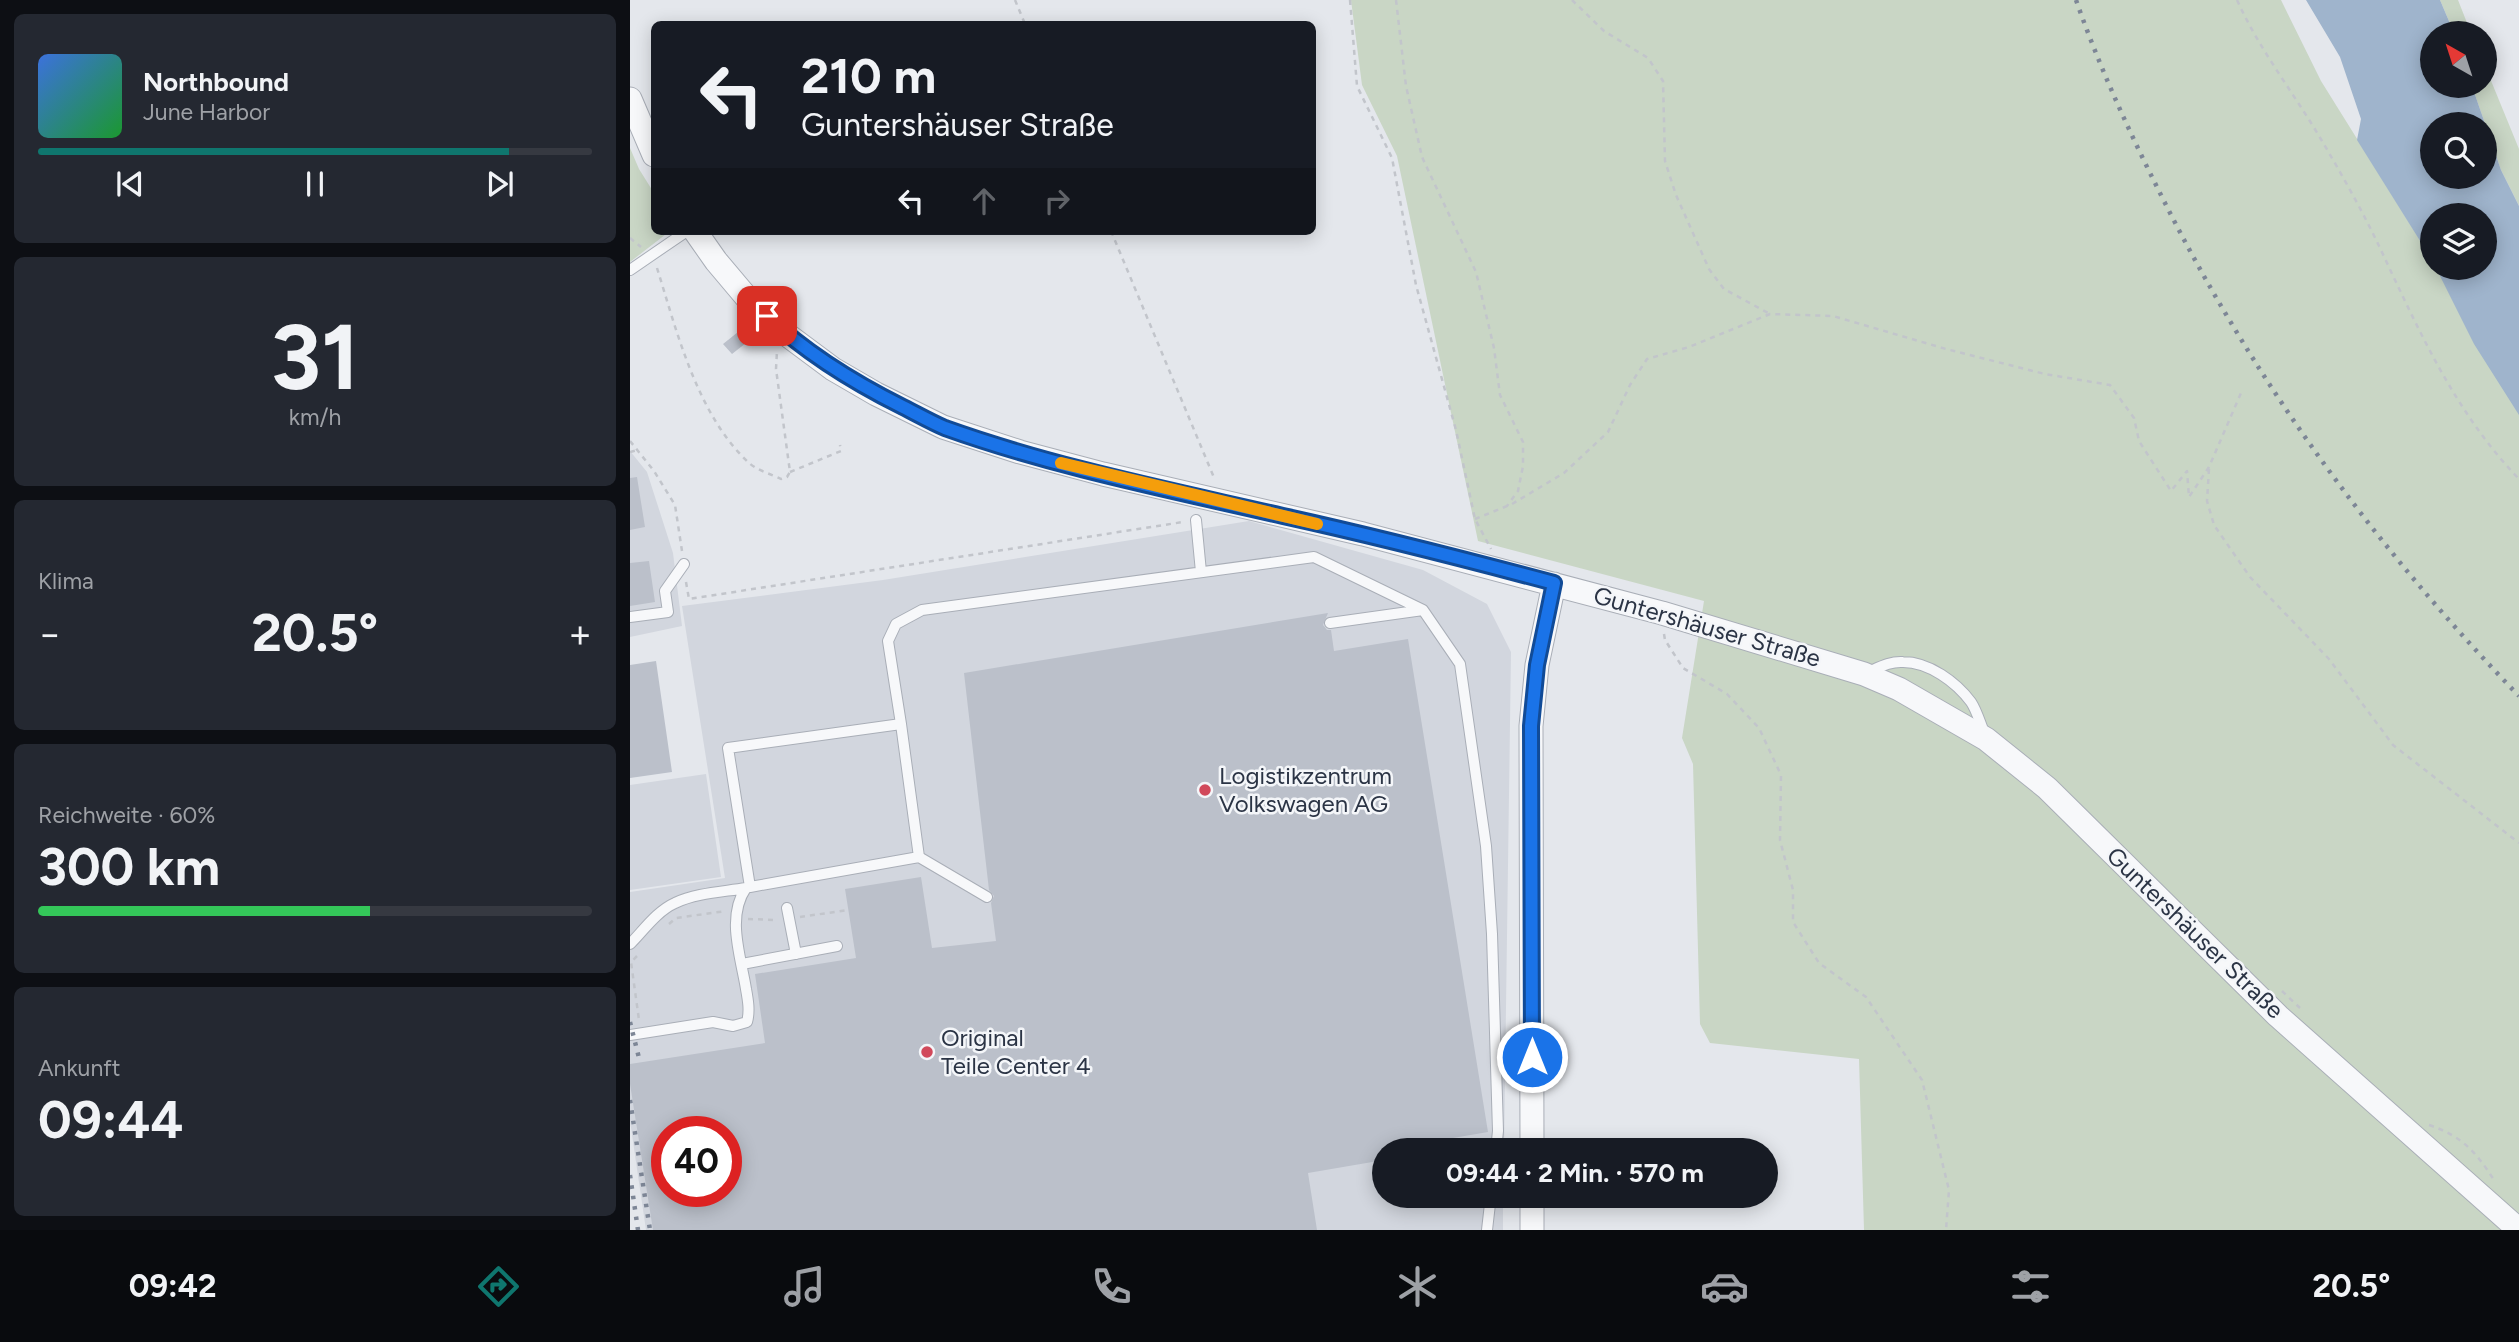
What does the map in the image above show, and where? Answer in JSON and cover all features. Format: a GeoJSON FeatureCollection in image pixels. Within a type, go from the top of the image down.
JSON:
{"type":"FeatureCollection","features":[{"type":"Feature","properties":{"kind":"street"},"geometry":{"type":"LineString","coordinates":[[630,99],[651,148]]}},
{"type":"Feature","properties":{"kind":"street","name":"Guntershäuser Straße"},"geometry":{"type":"LineString","coordinates":[[698,235],[748,299],[786,334],[833,369],[943,427],[1020,452],[1554,583],[1864,674],[1899,689],[1986,740],[2048,788],[2278,1016],[2519,1230]]}},
{"type":"Feature","properties":{"kind":"street"},"geometry":{"type":"LineString","coordinates":[[1532,1138],[1531,726],[1537,665],[1554,583]]}},
{"type":"Feature","properties":{"kind":"street"},"geometry":{"type":"LineString","coordinates":[[1532,1208],[1532,1230]]}},
{"type":"Feature","properties":{"kind":"lane"},"geometry":{"type":"LineString","coordinates":[[630,270],[681,235]]}},
{"type":"Feature","properties":{"kind":"lane"},"geometry":{"type":"LineString","coordinates":[[1196,520],[1200,572]]}},
{"type":"Feature","properties":{"kind":"lane"},"geometry":{"type":"LineString","coordinates":[[919,857],[888,642],[895,624],[922,610],[1314,557],[1423,611],[1460,664],[1486,846],[1492,934],[1497,1138]]}},
{"type":"Feature","properties":{"kind":"lane"},"geometry":{"type":"LineString","coordinates":[[630,617],[668,612],[664,592],[684,564]]}},
{"type":"Feature","properties":{"kind":"lane"},"geometry":{"type":"LineString","coordinates":[[1330,623],[1423,611]]}},
{"type":"Feature","properties":{"kind":"lane"},"geometry":{"type":"LineString","coordinates":[[1864,674],[1887,664],[1903,662],[1935,671],[1955,685],[1972,704],[1986,740]]}},
{"type":"Feature","properties":{"kind":"lane"},"geometry":{"type":"LineString","coordinates":[[748,888],[728,748],[901,724]]}},
{"type":"Feature","properties":{"kind":"lane"},"geometry":{"type":"LineString","coordinates":[[630,944],[673,904],[693,897],[919,857],[987,897]]}},
{"type":"Feature","properties":{"kind":"lane"},"geometry":{"type":"LineString","coordinates":[[635,1034],[713,1022],[733,1026],[747,1022],[748,1003],[735,914],[739,898],[748,888]]}},
{"type":"Feature","properties":{"kind":"lane"},"geometry":{"type":"LineString","coordinates":[[787,908],[796,954]]}},
{"type":"Feature","properties":{"kind":"lane"},"geometry":{"type":"LineString","coordinates":[[742,964],[837,946]]}},
{"type":"Feature","properties":{"kind":"lane"},"geometry":{"type":"LineString","coordinates":[[1487,1230],[1490,1208]]}},
{"type":"Feature","properties":{"kind":"path"},"geometry":{"type":"LineString","coordinates":[[1014,0],[1024,21]]}},
{"type":"Feature","properties":{"kind":"path"},"geometry":{"type":"LineString","coordinates":[[1350,0],[1357,86],[1392,158],[1416,285],[1456,430],[1475,519],[1492,551]]}},
{"type":"Feature","properties":{"kind":"path"},"geometry":{"type":"LineString","coordinates":[[1396,0],[1406,86],[1422,157],[1476,272],[1494,348],[1500,396],[1523,442],[1523,466],[1518,491],[1506,507]]}},
{"type":"Feature","properties":{"kind":"path"},"geometry":{"type":"LineString","coordinates":[[1572,0],[1604,31],[1648,58],[1663,81],[1665,161],[1676,195],[1709,269],[1724,289],[1770,314]]}},
{"type":"Feature","properties":{"kind":"path"},"geometry":{"type":"LineString","coordinates":[[2237,0],[2265,55],[2321,139],[2379,246],[2413,321],[2456,396],[2519,479]]}},
{"type":"Feature","properties":{"kind":"path"},"geometry":{"type":"LineString","coordinates":[[1113,235],[1216,481],[1213,500]]}},
{"type":"Feature","properties":{"kind":"path"},"geometry":{"type":"LineString","coordinates":[[650,255],[654,258],[679,339],[708,408],[726,438],[750,464],[781,479],[787,477],[790,472],[841,451],[840,445]]}},
{"type":"Feature","properties":{"kind":"path"},"geometry":{"type":"LineString","coordinates":[[1475,519],[1506,507],[1564,473],[1608,432],[1630,385],[1647,359],[1689,347],[1770,314],[1833,316],[2045,374],[2110,385],[2134,418],[2139,441],[2171,491],[2187,471],[2189,497],[2209,467],[2241,393]]}},
{"type":"Feature","properties":{"kind":"path"},"geometry":{"type":"LineString","coordinates":[[786,334],[777,344],[776,369],[790,472]]}},
{"type":"Feature","properties":{"kind":"path"},"geometry":{"type":"LineString","coordinates":[[630,440],[675,505],[688,599],[1196,520]]}},
{"type":"Feature","properties":{"kind":"path"},"geometry":{"type":"LineString","coordinates":[[630,452],[638,450]]}},
{"type":"Feature","properties":{"kind":"path"},"geometry":{"type":"LineString","coordinates":[[2209,467],[2207,501],[2214,525],[2250,577],[2329,659],[2393,745],[2519,843]]}},
{"type":"Feature","properties":{"kind":"path"},"geometry":{"type":"LineString","coordinates":[[1662,613],[1665,640],[1684,668],[1727,694],[1759,728],[1781,775],[1780,840],[1793,890],[1793,922],[1819,963],[1866,997],[1922,1080],[1949,1191],[1946,1230]]}},
{"type":"Feature","properties":{"kind":"path"},"geometry":{"type":"LineString","coordinates":[[668,924],[676,918],[704,914]]}},
{"type":"Feature","properties":{"kind":"path"},"geometry":{"type":"LineString","coordinates":[[635,1034],[631,960],[638,954]]}},
{"type":"Feature","properties":{"kind":"path"},"geometry":{"type":"LineString","coordinates":[[2275,985],[2304,1012]]}},
{"type":"Feature","properties":{"kind":"path"},"geometry":{"type":"LineString","coordinates":[[2430,1125],[2471,1147],[2495,1182]]}},
{"type":"Feature","properties":{"kind":"shaded area"},"geometry":{"type":"Polygon","coordinates":[[[630,451],[647,472],[673,553],[682,626],[630,637],[630,451]]]}},
{"type":"Feature","properties":{"kind":"shaded area"},"geometry":{"type":"Polygon","coordinates":[[[1249,521],[1423,570],[1487,604],[1511,652],[1504,1138],[1372,1138],[1372,1208],[1503,1208],[1503,1230],[646,1230],[630,1121],[630,892],[725,878],[682,606],[883,580],[1249,521]]]}},
{"type":"Feature","properties":{"kind":"shaded area"},"geometry":{"type":"Polygon","coordinates":[[[706,774],[721,877],[630,890],[630,785],[706,774]]]}},
{"type":"Feature","properties":{"kind":"green space"},"geometry":{"type":"Polygon","coordinates":[[[1351,0],[2281,0],[2321,81],[2420,240],[2420,280],[2446,280],[2519,397],[2519,1230],[1864,1230],[1859,1059],[1710,1043],[1700,1024],[1693,764],[1682,738],[1704,601],[1478,541],[1397,156],[1362,85],[1351,0]]]}},
{"type":"Feature","properties":{"kind":"green space"},"geometry":{"type":"Polygon","coordinates":[[[2440,0],[2458,0],[2466,21],[2449,21],[2440,0]]]}},
{"type":"Feature","properties":{"kind":"green space"},"geometry":{"type":"Polygon","coordinates":[[[2497,95],[2519,149],[2519,206],[2497,158],[2497,112],[2481,112],[2476,98],[2497,98],[2497,95]]]}},
{"type":"Feature","properties":{"kind":"green space"},"geometry":{"type":"Polygon","coordinates":[[[630,148],[651,188],[651,235],[665,235],[630,262],[630,148]]]}},
{"type":"Feature","properties":{"kind":"water"},"geometry":{"type":"Polygon","coordinates":[[[2306,0],[2440,0],[2449,21],[2420,21],[2420,98],[2476,98],[2481,112],[2420,112],[2420,189],[2497,189],[2497,158],[2519,206],[2519,415],[2474,344],[2442,280],[2497,280],[2497,203],[2420,203],[2420,241],[2357,140],[2361,119],[2340,57],[2306,0]]]}},
{"type":"Feature","properties":{"kind":"building"},"geometry":{"type":"Polygon","coordinates":[[[738,332],[746,343],[732,354],[723,344],[738,332]]]}},
{"type":"Feature","properties":{"kind":"building"},"geometry":{"type":"Polygon","coordinates":[[[637,477],[645,527],[630,530],[630,478],[637,477]]]}},
{"type":"Feature","properties":{"kind":"building"},"geometry":{"type":"Polygon","coordinates":[[[649,561],[655,602],[630,606],[630,563],[649,561]]]}},
{"type":"Feature","properties":{"kind":"building","name":"Logistikzentrum Volkswagen AG"},"geometry":{"type":"Polygon","coordinates":[[[1328,613],[1323,625],[1327,630],[1331,630],[1334,651],[1408,639],[1488,1132],[1453,1138],[1372,1138],[1372,1162],[1308,1173],[1317,1230],[653,1230],[630,1084],[630,1064],[765,1043],[755,974],[856,958],[845,889],[921,877],[932,948],[996,941],[991,903],[994,896],[989,890],[964,673],[1328,613]]]}},
{"type":"Feature","properties":{"kind":"building"},"geometry":{"type":"Polygon","coordinates":[[[656,661],[672,772],[630,778],[630,665],[656,661]]]}},
{"type":"Feature","properties":{"kind":"railway"},"geometry":{"type":"LineString","coordinates":[[2076,0],[2113,94],[2156,185],[2192,255],[2273,390],[2317,454],[2413,579],[2519,696]]}},
{"type":"Feature","properties":{"kind":"railway"},"geometry":{"type":"LineString","coordinates":[[630,1022],[640,1062]]}},
{"type":"Feature","properties":{"kind":"railway"},"geometry":{"type":"LineString","coordinates":[[630,1100],[650,1230]]}},
{"type":"Feature","properties":{"kind":"railway"},"geometry":{"type":"LineString","coordinates":[[630,1175],[638,1230]]}},
{"type":"Feature","properties":{"kind":"slow traffic"},"geometry":{"type":"LineString","coordinates":[[1061,463],[1317,524]]}},
{"type":"Feature","properties":{"kind":"place","name":"Logistikzentrum Volkswagen AG"},"geometry":{"type":"Point","coordinates":[1205,790]}},
{"type":"Feature","properties":{"kind":"place","name":"Original Teile Center 4"},"geometry":{"type":"Point","coordinates":[927,1052]}},
{"type":"Feature","properties":{"kind":"route"},"geometry":{"type":"LineString","coordinates":[[767,316],[786,334],[833,369],[943,427],[1020,452],[1103,474],[1363,534],[1554,583],[1537,665],[1531,726],[1532,1057]]}}]}
